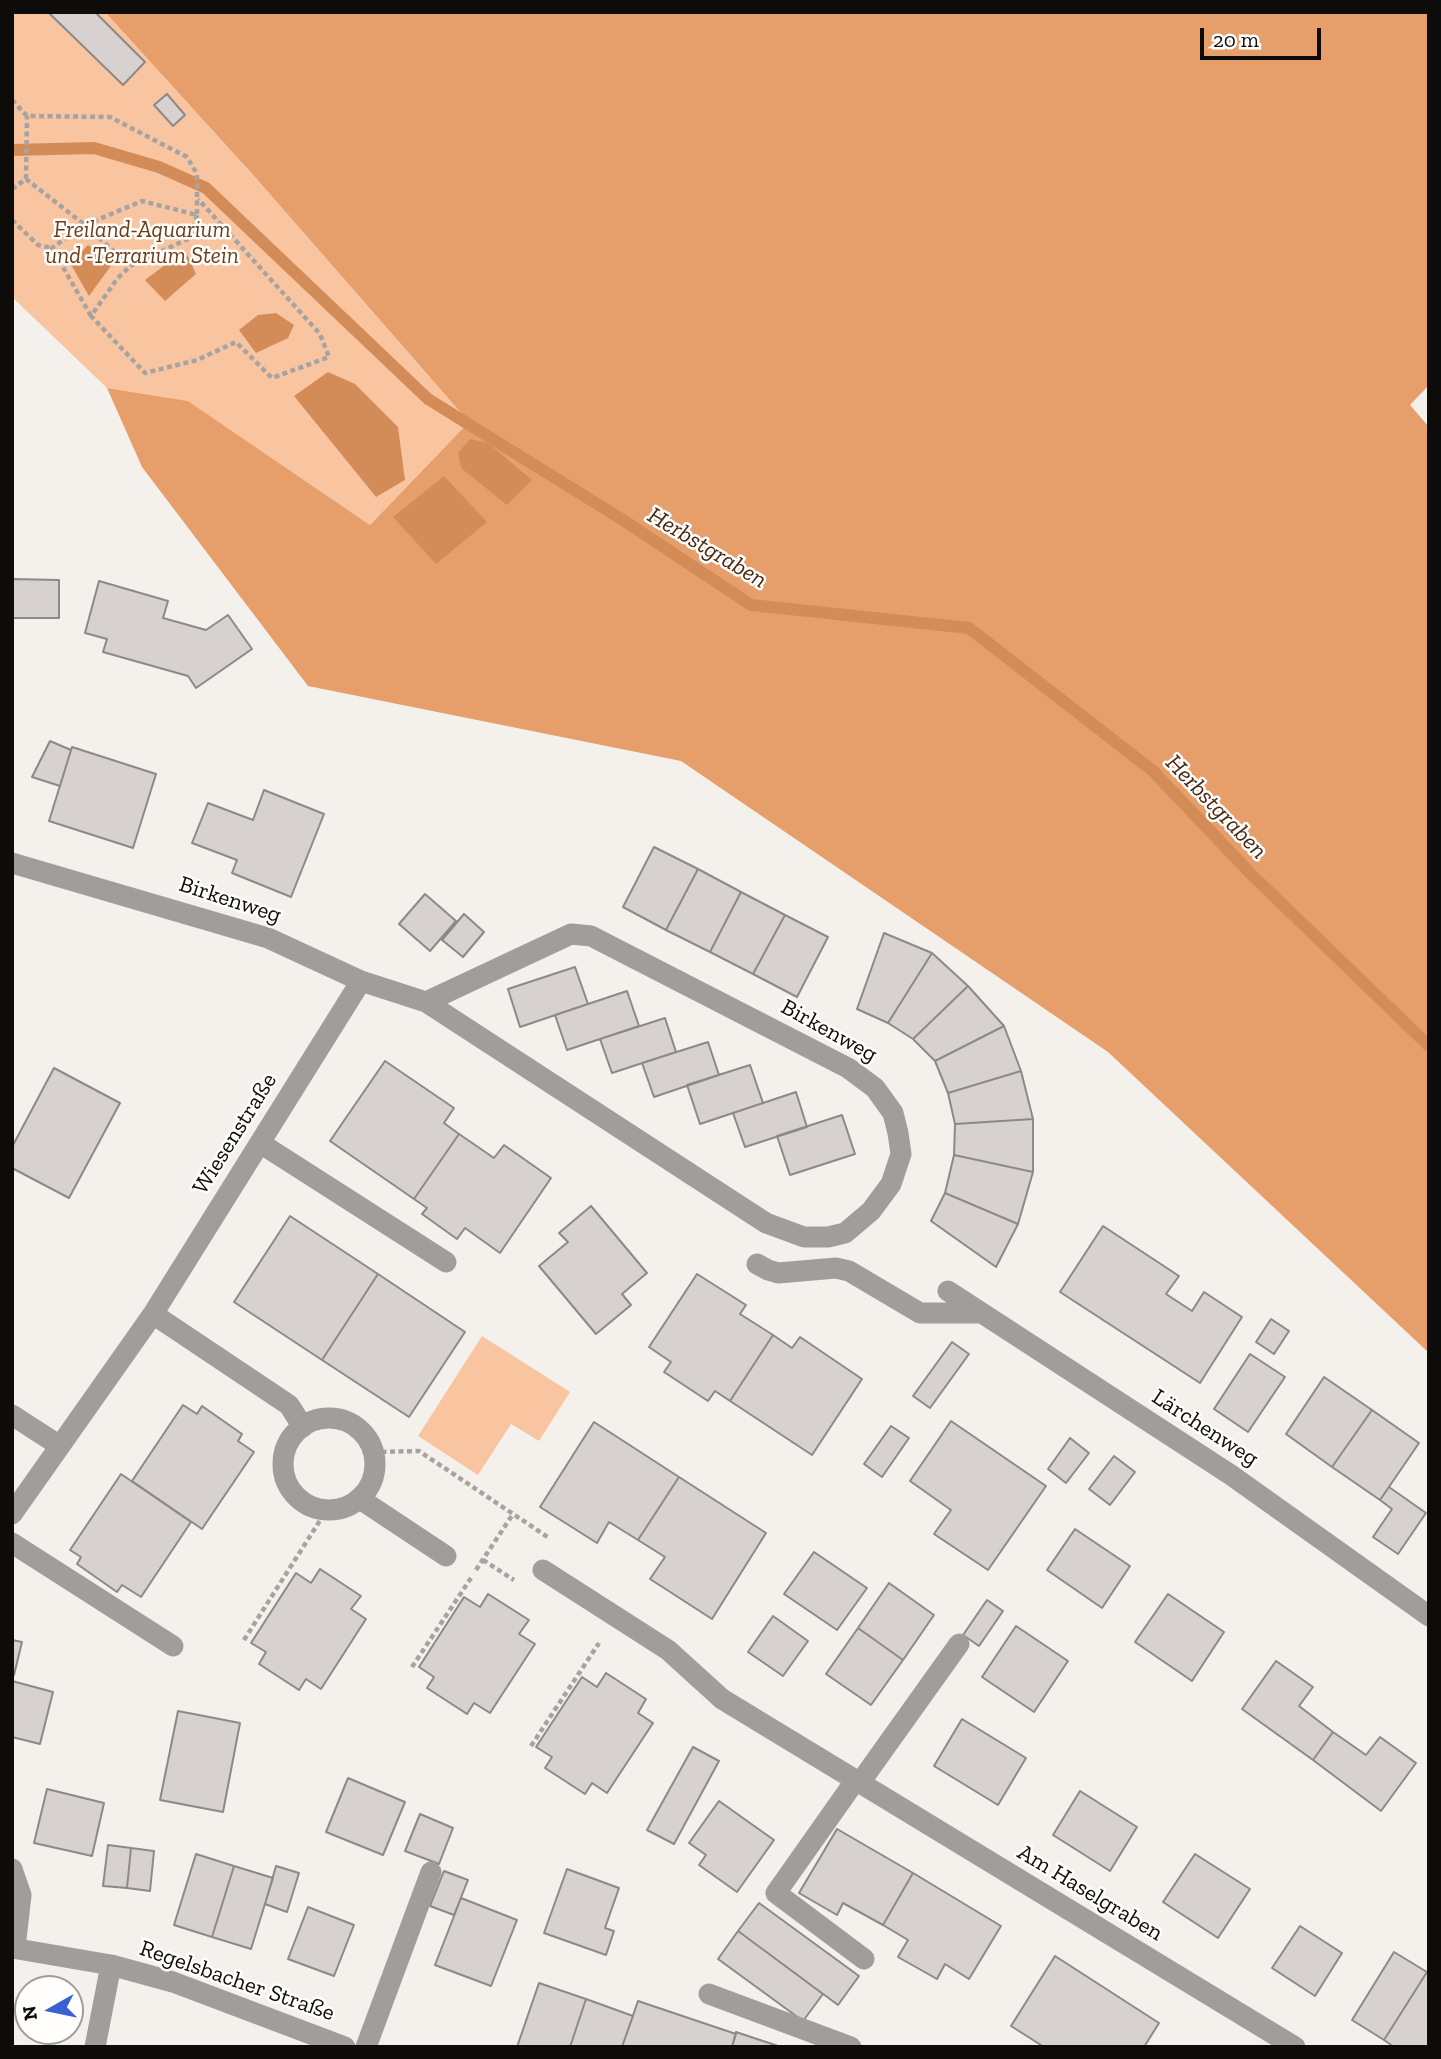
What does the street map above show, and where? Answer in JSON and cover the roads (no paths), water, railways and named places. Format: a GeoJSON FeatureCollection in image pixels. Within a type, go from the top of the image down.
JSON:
{"type":"FeatureCollection","features":[{"type":"Feature","properties":{"kind":"street","name":"Birkenweg"},"geometry":{"type":"LineString","coordinates":[[12,863],[268,938],[361,981],[426,1002],[766,1223],[804,1237],[828,1237],[845,1233],[871,1211],[891,1184],[901,1154],[898,1133],[893,1112],[875,1088],[848,1068],[592,936],[572,934],[426,1002]]}},
{"type":"Feature","properties":{"kind":"street","name":"Wiesenstraße"},"geometry":{"type":"LineString","coordinates":[[12,1514],[153,1314],[361,981]]}},
{"type":"Feature","properties":{"kind":"street"},"geometry":{"type":"LineString","coordinates":[[260,1143],[446,1262]]}},
{"type":"Feature","properties":{"kind":"street"},"geometry":{"type":"LineString","coordinates":[[757,1264],[779,1273],[836,1268],[849,1271],[920,1313],[982,1313]]}},
{"type":"Feature","properties":{"kind":"street","name":"Lärchenweg"},"geometry":{"type":"LineString","coordinates":[[948,1291],[1231,1475],[1429,1616]]}},
{"type":"Feature","properties":{"kind":"street"},"geometry":{"type":"LineString","coordinates":[[153,1314],[289,1405],[303,1427]]}},
{"type":"Feature","properties":{"kind":"street"},"geometry":{"type":"LineString","coordinates":[[12,1415],[60,1446]]}},
{"type":"Feature","properties":{"kind":"street"},"geometry":{"type":"LineString","coordinates":[[326,1419],[339,1419],[361,1431],[369,1441],[375,1465],[368,1489],[360,1499],[350,1506],[326,1511],[314,1508],[293,1494],[284,1471],[284,1458],[293,1435],[314,1421],[326,1419]]}},
{"type":"Feature","properties":{"kind":"street"},"geometry":{"type":"LineString","coordinates":[[360,1499],[446,1556]]}},
{"type":"Feature","properties":{"kind":"street"},"geometry":{"type":"LineString","coordinates":[[12,1543],[173,1646]]}},
{"type":"Feature","properties":{"kind":"street","name":"Am Haselgraben"},"geometry":{"type":"LineString","coordinates":[[543,1570],[668,1650],[722,1699],[1295,2047]]}},
{"type":"Feature","properties":{"kind":"street"},"geometry":{"type":"LineString","coordinates":[[864,1959],[776,1893],[959,1644]]}},
{"type":"Feature","properties":{"kind":"street"},"geometry":{"type":"LineString","coordinates":[[12,1868],[20,1895],[13,1948]]}},
{"type":"Feature","properties":{"kind":"street"},"geometry":{"type":"LineString","coordinates":[[366,2047],[431,1872]]}},
{"type":"Feature","properties":{"kind":"street","name":"Regelsbacher Straße"},"geometry":{"type":"LineString","coordinates":[[13,1948],[111,1965],[173,1982],[345,2047]]}},
{"type":"Feature","properties":{"kind":"street"},"geometry":{"type":"LineString","coordinates":[[95,2047],[111,1965]]}},
{"type":"Feature","properties":{"kind":"street"},"geometry":{"type":"LineString","coordinates":[[709,1994],[851,2047]]}},
{"type":"Feature","properties":{"kind":"waterway","name":"Herbstgraben"},"geometry":{"type":"LineString","coordinates":[[12,150],[94,148],[159,167],[206,188],[428,399],[623,520],[751,605],[969,628],[1153,771],[1251,874],[1429,1046]]}},
{"type":"Feature","properties":{"kind":"park label","name":"Freiland-Aquarium und -Terrarium Stein"},"geometry":{"type":"Point","coordinates":[142,243]}}]}
